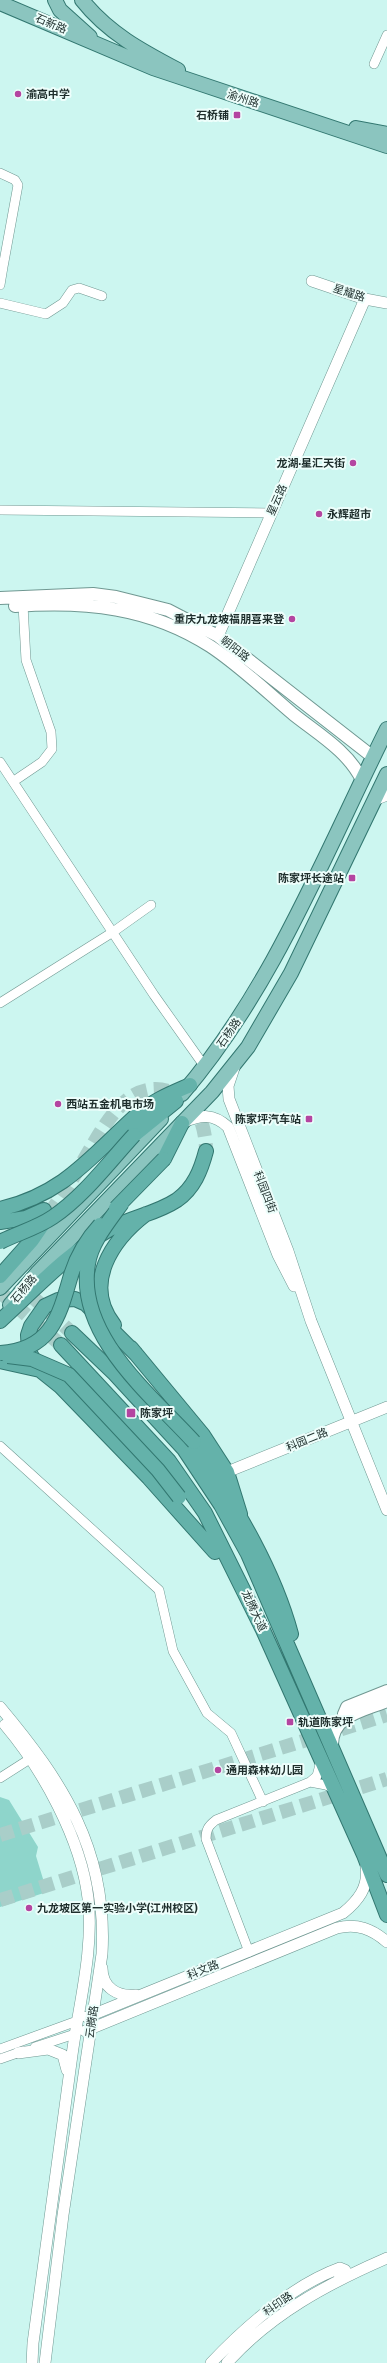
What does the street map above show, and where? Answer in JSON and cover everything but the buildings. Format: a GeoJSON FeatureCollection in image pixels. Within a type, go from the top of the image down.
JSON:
{"type":"FeatureCollection","features":[{"type":"Feature","properties":{"kind":"highway"},"geometry":{"type":"LineString","coordinates":[[0,1209],[34,1199],[54,1188],[94,1158],[139,1113],[155,1101],[190,1085]]}},
{"type":"Feature","properties":{"kind":"highway"},"geometry":{"type":"LineString","coordinates":[[0,1242],[41,1225],[55,1216],[76,1197],[134,1135],[176,1102]]}},
{"type":"Feature","properties":{"kind":"highway"},"geometry":{"type":"LineString","coordinates":[[0,1354],[15,1352],[36,1344],[50,1330],[58,1318],[72,1274],[87,1239],[164,1159],[182,1123]]}},
{"type":"Feature","properties":{"kind":"highway"},"geometry":{"type":"LineString","coordinates":[[0,1321],[68,1258],[110,1229],[177,1200],[189,1188],[201,1171],[206,1151]]}},
{"type":"Feature","properties":{"kind":"highway"},"geometry":{"type":"LineString","coordinates":[[122,1203],[106,1226],[88,1263],[87,1293],[92,1316],[104,1339],[123,1365],[194,1442],[240,1514],[265,1565],[285,1614],[301,1675]]}},
{"type":"Feature","properties":{"kind":"highway"},"geometry":{"type":"LineString","coordinates":[[0,1222],[26,1218],[47,1212],[32,1240],[0,1276]]}},
{"type":"Feature","properties":{"kind":"highway"},"geometry":{"type":"LineString","coordinates":[[146,1214],[122,1234],[111,1249],[101,1282],[103,1300],[108,1315],[136,1354],[203,1434],[227,1472],[240,1514]]}},
{"type":"Feature","properties":{"kind":"highway"},"geometry":{"type":"LineString","coordinates":[[136,1354],[86,1304],[75,1299],[58,1300],[45,1306],[31,1326],[28,1335],[29,1352],[40,1370],[60,1386],[144,1472],[215,1552]]}},
{"type":"Feature","properties":{"kind":"highway","name":"龙腾大道"},"geometry":{"type":"LineString","coordinates":[[72,1333],[115,1374],[184,1449],[220,1505],[248,1554],[387,1875]]}},
{"type":"Feature","properties":{"kind":"highway","name":"龙腾大道"},"geometry":{"type":"LineString","coordinates":[[61,1345],[169,1461],[205,1513],[263,1630],[364,1855],[387,1915]]}},
{"type":"Feature","properties":{"kind":"highway"},"geometry":{"type":"LineString","coordinates":[[0,1354],[32,1359],[69,1375],[158,1470],[179,1497],[263,1630]]}},
{"type":"Feature","properties":{"kind":"highway"},"geometry":{"type":"LineString","coordinates":[[0,1361],[40,1370]]}},
{"type":"Feature","properties":{"kind":"main road"},"geometry":{"type":"LineString","coordinates":[[55,0],[60,10],[101,46]]}},
{"type":"Feature","properties":{"kind":"main road"},"geometry":{"type":"LineString","coordinates":[[82,0],[106,26],[125,40],[222,92]]}},
{"type":"Feature","properties":{"kind":"main road","name":"石新路"},"geometry":{"type":"LineString","coordinates":[[0,3],[101,46]]}},
{"type":"Feature","properties":{"kind":"main road","name":"渝州路"},"geometry":{"type":"LineString","coordinates":[[101,46],[153,68],[387,146]]}},
{"type":"Feature","properties":{"kind":"main road"},"geometry":{"type":"LineString","coordinates":[[291,115],[387,134]]}},
{"type":"Feature","properties":{"kind":"main road","name":"朝阳路"},"geometry":{"type":"LineString","coordinates":[[1,599],[69,594],[116,596],[168,610],[218,636],[373,757]]}},
{"type":"Feature","properties":{"kind":"main road","name":"朝阳路"},"geometry":{"type":"LineString","coordinates":[[1,599],[23,605],[92,605],[119,609],[161,621],[211,647],[345,755],[362,780]]}},
{"type":"Feature","properties":{"kind":"main road"},"geometry":{"type":"LineString","coordinates":[[315,732],[321,734],[326,730],[328,726],[325,720]]}},
{"type":"Feature","properties":{"kind":"main road","name":"石杨路"},"geometry":{"type":"LineString","coordinates":[[0,1288],[176,1102],[205,1067],[241,1016],[267,973],[387,729]]}},
{"type":"Feature","properties":{"kind":"main road","name":"石杨路"},"geometry":{"type":"LineString","coordinates":[[0,1317],[38,1272],[182,1123],[236,1063],[259,1030],[287,979],[387,774]]}},
{"type":"Feature","properties":{"kind":"main road"},"geometry":{"type":"LineString","coordinates":[[350,1716],[344,1714],[347,1707],[387,1691]]}},
{"type":"Feature","properties":{"kind":"main road"},"geometry":{"type":"LineString","coordinates":[[332,1746],[333,1730],[350,1716],[387,1701]]}},
{"type":"Feature","properties":{"kind":"street"},"geometry":{"type":"LineString","coordinates":[[374,64],[387,35]]}},
{"type":"Feature","properties":{"kind":"street"},"geometry":{"type":"LineString","coordinates":[[0,173],[15,180],[18,185],[0,285]]}},
{"type":"Feature","properties":{"kind":"street","name":"星耀路"},"geometry":{"type":"LineString","coordinates":[[312,281],[365,299],[387,303]]}},
{"type":"Feature","properties":{"kind":"street"},"geometry":{"type":"LineString","coordinates":[[0,303],[46,314],[63,302],[72,290],[79,288],[102,296]]}},
{"type":"Feature","properties":{"kind":"street","name":"星云路"},"geometry":{"type":"LineString","coordinates":[[218,636],[365,299]]}},
{"type":"Feature","properties":{"kind":"street"},"geometry":{"type":"LineString","coordinates":[[0,510],[272,513]]}},
{"type":"Feature","properties":{"kind":"street"},"geometry":{"type":"LineString","coordinates":[[14,781],[42,762],[52,750],[50,732],[26,660],[23,605]]}},
{"type":"Feature","properties":{"kind":"street"},"geometry":{"type":"LineString","coordinates":[[0,762],[205,1067]]}},
{"type":"Feature","properties":{"kind":"street"},"geometry":{"type":"LineString","coordinates":[[374,800],[387,795]]}},
{"type":"Feature","properties":{"kind":"street"},"geometry":{"type":"LineString","coordinates":[[0,1003],[113,932],[151,905]]}},
{"type":"Feature","properties":{"kind":"street","name":"科园四街"},"geometry":{"type":"LineString","coordinates":[[236,1063],[228,1086],[229,1099],[288,1251],[310,1320],[350,1422],[387,1510]]}},
{"type":"Feature","properties":{"kind":"street","name":"科园四街"},"geometry":{"type":"LineString","coordinates":[[182,1123],[202,1115],[217,1118],[228,1127],[278,1254],[310,1320]]}},
{"type":"Feature","properties":{"kind":"street","name":"科园二路"},"geometry":{"type":"LineString","coordinates":[[227,1472],[387,1407]]}},
{"type":"Feature","properties":{"kind":"street"},"geometry":{"type":"LineString","coordinates":[[0,1446],[159,1590],[173,1651],[207,1713],[231,1733],[263,1802]]}},
{"type":"Feature","properties":{"kind":"street","name":"云腾路"},"geometry":{"type":"LineString","coordinates":[[0,1707],[33,1756],[69,1803],[91,1854],[102,1896],[102,1954],[63,2216],[46,2342],[45,2363]]}},
{"type":"Feature","properties":{"kind":"street","name":"云腾路"},"geometry":{"type":"LineString","coordinates":[[0,1718],[33,1756],[46,1786],[71,1835],[79,1858],[88,1896],[90,1923],[88,1954],[68,2080],[33,2343],[32,2363]]}},
{"type":"Feature","properties":{"kind":"street"},"geometry":{"type":"LineString","coordinates":[[0,1778],[33,1756]]}},
{"type":"Feature","properties":{"kind":"street"},"geometry":{"type":"LineString","coordinates":[[249,1952],[206,1839],[206,1831],[209,1825],[216,1820],[310,1782],[317,1776],[321,1760]]}},
{"type":"Feature","properties":{"kind":"street"},"geometry":{"type":"LineString","coordinates":[[310,1782],[326,1785],[334,1790]]}},
{"type":"Feature","properties":{"kind":"street","name":"科文路"},"geometry":{"type":"LineString","coordinates":[[0,2049],[77,2021],[332,1918],[350,1907],[366,1885],[367,1875],[364,1855]]}},
{"type":"Feature","properties":{"kind":"street","name":"科文路"},"geometry":{"type":"LineString","coordinates":[[0,2059],[91,2028],[337,1928],[347,1925],[364,1928],[387,1942]]}},
{"type":"Feature","properties":{"kind":"street"},"geometry":{"type":"LineString","coordinates":[[102,1954],[102,1972],[111,1989],[122,1996],[146,1993]]}},
{"type":"Feature","properties":{"kind":"street"},"geometry":{"type":"LineString","coordinates":[[18,2053],[48,2049],[59,2052],[67,2064],[68,2080]]}},
{"type":"Feature","properties":{"kind":"street","name":"科印路"},"geometry":{"type":"LineString","coordinates":[[227,2363],[261,2330],[303,2300],[339,2279],[387,2258]]}},
{"type":"Feature","properties":{"kind":"street","name":"科印路"},"geometry":{"type":"LineString","coordinates":[[211,2363],[254,2322],[297,2291],[340,2268],[345,2270],[339,2279]]}},
{"type":"Feature","properties":{"kind":"green space"},"geometry":{"type":"Polygon","coordinates":[[[0,1797],[9,1800],[38,1847],[36,1856],[47,1892],[0,1907],[0,1797]]]}},
{"type":"Feature","properties":{"kind":"tunnel"},"geometry":{"type":"LineString","coordinates":[[49,1214],[111,1116],[122,1104],[134,1095],[148,1090],[163,1090],[188,1100],[201,1120],[205,1136],[206,1151]]}},
{"type":"Feature","properties":{"kind":"tunnel"},"geometry":{"type":"LineString","coordinates":[[2,1269],[72,1333]]}},
{"type":"Feature","properties":{"kind":"tunnel"},"geometry":{"type":"LineString","coordinates":[[0,1292],[61,1345]]}},
{"type":"Feature","properties":{"kind":"tunnel"},"geometry":{"type":"LineString","coordinates":[[0,1835],[387,1715]]}},
{"type":"Feature","properties":{"kind":"tunnel"},"geometry":{"type":"LineString","coordinates":[[0,1900],[387,1779]]}},
{"type":"Feature","properties":{"kind":"place","name":"渝高中学"},"geometry":{"type":"Point","coordinates":[18,94]}},
{"type":"Feature","properties":{"kind":"place","name":"石桥铺"},"geometry":{"type":"Point","coordinates":[237,115]}},
{"type":"Feature","properties":{"kind":"place","name":"龙湖·星汇天街"},"geometry":{"type":"Point","coordinates":[353,463]}},
{"type":"Feature","properties":{"kind":"place","name":"永辉超市"},"geometry":{"type":"Point","coordinates":[319,514]}},
{"type":"Feature","properties":{"kind":"place","name":"重庆九龙坡福朋喜来登"},"geometry":{"type":"Point","coordinates":[292,619]}},
{"type":"Feature","properties":{"kind":"place","name":"陈家坪长途站"},"geometry":{"type":"Point","coordinates":[352,878]}},
{"type":"Feature","properties":{"kind":"place","name":"西站五金机电市场"},"geometry":{"type":"Point","coordinates":[58,1104]}},
{"type":"Feature","properties":{"kind":"place","name":"陈家坪汽车站"},"geometry":{"type":"Point","coordinates":[309,1119]}},
{"type":"Feature","properties":{"kind":"place","name":"陈家坪"},"geometry":{"type":"Point","coordinates":[131,1413]}},
{"type":"Feature","properties":{"kind":"place","name":"轨道陈家坪"},"geometry":{"type":"Point","coordinates":[290,1722]}},
{"type":"Feature","properties":{"kind":"place","name":"通用森林幼儿园"},"geometry":{"type":"Point","coordinates":[218,1770]}},
{"type":"Feature","properties":{"kind":"place","name":"九龙坡区第一实验小学(江州校区)"},"geometry":{"type":"Point","coordinates":[29,1908]}}]}
